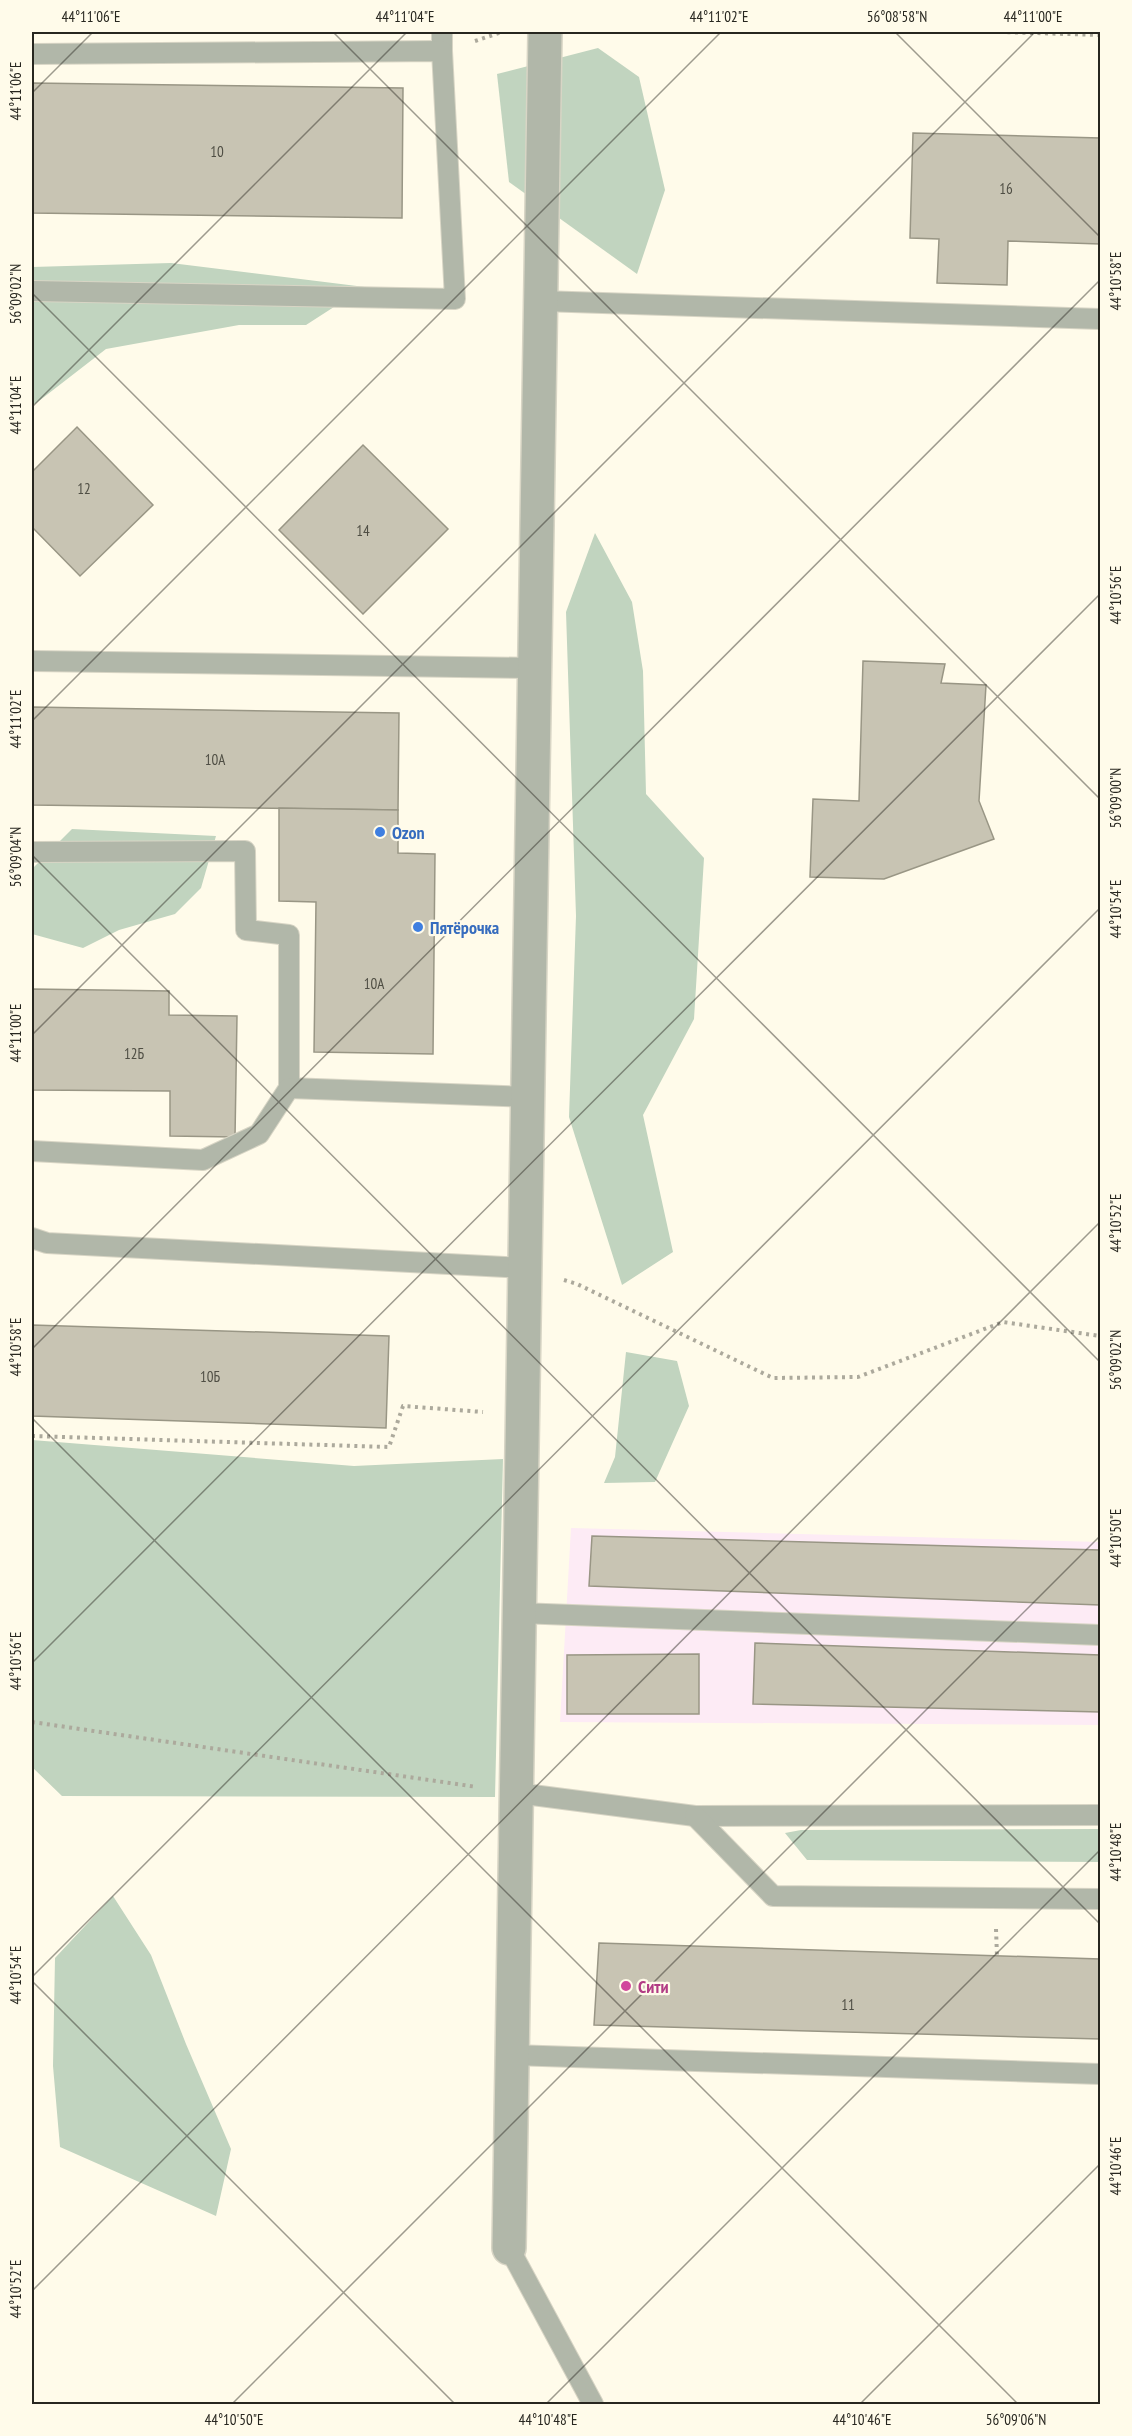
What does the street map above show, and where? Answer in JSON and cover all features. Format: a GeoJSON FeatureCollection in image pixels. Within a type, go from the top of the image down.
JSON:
{"type":"FeatureCollection","features":[{"type":"Feature","properties":{"kind":"street"},"geometry":{"type":"LineString","coordinates":[[509,2248],[545,32]]}},
{"type":"Feature","properties":{"kind":"lane"},"geometry":{"type":"LineString","coordinates":[[32,291],[455,299],[442,32]]}},
{"type":"Feature","properties":{"kind":"lane"},"geometry":{"type":"LineString","coordinates":[[32,54],[442,51]]}},
{"type":"Feature","properties":{"kind":"lane"},"geometry":{"type":"LineString","coordinates":[[541,301],[1101,319]]}},
{"type":"Feature","properties":{"kind":"lane"},"geometry":{"type":"LineString","coordinates":[[32,661],[535,668]]}},
{"type":"Feature","properties":{"kind":"lane"},"geometry":{"type":"LineString","coordinates":[[32,852],[245,851],[246,930],[289,935],[289,1088],[259,1134],[203,1160],[32,1151]]}},
{"type":"Feature","properties":{"kind":"lane"},"geometry":{"type":"LineString","coordinates":[[289,1088],[528,1097]]}},
{"type":"Feature","properties":{"kind":"lane"},"geometry":{"type":"LineString","coordinates":[[32,1238],[59,1244],[525,1268]]}},
{"type":"Feature","properties":{"kind":"lane"},"geometry":{"type":"LineString","coordinates":[[519,1613],[1101,1635]]}},
{"type":"Feature","properties":{"kind":"lane"},"geometry":{"type":"LineString","coordinates":[[516,1793],[695,1816],[1101,1815]]}},
{"type":"Feature","properties":{"kind":"lane"},"geometry":{"type":"LineString","coordinates":[[695,1816],[773,1896],[1101,1899]]}},
{"type":"Feature","properties":{"kind":"lane"},"geometry":{"type":"LineString","coordinates":[[512,2055],[1101,2074]]}},
{"type":"Feature","properties":{"kind":"lane"},"geometry":{"type":"LineString","coordinates":[[509,2248],[593,2404]]}},
{"type":"Feature","properties":{"kind":"path"},"geometry":{"type":"LineString","coordinates":[[1000,32],[1101,35]]}},
{"type":"Feature","properties":{"kind":"path"},"geometry":{"type":"LineString","coordinates":[[525,1268],[577,1284],[772,1378],[858,1377],[1003,1322],[1101,1336]]}},
{"type":"Feature","properties":{"kind":"path"},"geometry":{"type":"LineString","coordinates":[[32,1436],[389,1447],[403,1406],[523,1414]]}},
{"type":"Feature","properties":{"kind":"path"},"geometry":{"type":"LineString","coordinates":[[32,1722],[516,1793]]}},
{"type":"Feature","properties":{"kind":"shaded area"},"geometry":{"type":"Polygon","coordinates":[[[571,1528],[1100,1542],[1100,1725],[560,1722],[571,1528]]]}},
{"type":"Feature","properties":{"kind":"green space"},"geometry":{"type":"Polygon","coordinates":[[[598,48],[639,77],[665,190],[637,274],[509,182],[497,74],[598,48]]]}},
{"type":"Feature","properties":{"kind":"green space"},"geometry":{"type":"Polygon","coordinates":[[[171,263],[365,287],[306,325],[239,325],[106,349],[35,404],[32,402],[32,267],[171,263]]]}},
{"type":"Feature","properties":{"kind":"green space"},"geometry":{"type":"Polygon","coordinates":[[[595,533],[632,602],[643,671],[646,794],[704,858],[694,1019],[643,1115],[673,1252],[622,1285],[569,1117],[576,916],[566,612],[595,533]]]}},
{"type":"Feature","properties":{"kind":"green space"},"geometry":{"type":"Polygon","coordinates":[[[72,829],[216,836],[201,888],[175,914],[119,930],[83,948],[32,934],[34,867],[72,829]]]}},
{"type":"Feature","properties":{"kind":"green space"},"geometry":{"type":"Polygon","coordinates":[[[626,1352],[677,1361],[689,1406],[655,1482],[604,1483],[615,1457],[626,1352]]]}},
{"type":"Feature","properties":{"kind":"green space"},"geometry":{"type":"Polygon","coordinates":[[[32,1440],[354,1466],[503,1459],[495,1797],[62,1796],[32,1767],[32,1440]]]}},
{"type":"Feature","properties":{"kind":"green space"},"geometry":{"type":"Polygon","coordinates":[[[1100,1829],[1100,1862],[807,1860],[785,1833],[801,1830],[1100,1829]]]}},
{"type":"Feature","properties":{"kind":"green space"},"geometry":{"type":"Polygon","coordinates":[[[113,1896],[151,1955],[231,2149],[216,2216],[60,2147],[53,2066],[55,1958],[113,1896]]]}},
{"type":"Feature","properties":{"kind":"building"},"geometry":{"type":"Polygon","coordinates":[[[32,83],[403,88],[402,218],[32,213],[32,83]]]}},
{"type":"Feature","properties":{"kind":"building"},"geometry":{"type":"Polygon","coordinates":[[[913,133],[1100,138],[1100,244],[1008,241],[1007,285],[937,283],[939,239],[910,238],[913,133]]]}},
{"type":"Feature","properties":{"kind":"building"},"geometry":{"type":"Polygon","coordinates":[[[77,427],[153,505],[80,576],[32,527],[32,472],[77,427]]]}},
{"type":"Feature","properties":{"kind":"building"},"geometry":{"type":"Polygon","coordinates":[[[363,445],[448,529],[363,614],[279,530],[363,445]]]}},
{"type":"Feature","properties":{"kind":"building"},"geometry":{"type":"Polygon","coordinates":[[[863,661],[945,664],[941,683],[986,685],[979,801],[994,839],[884,879],[810,877],[813,799],[859,801],[863,661]]]}},
{"type":"Feature","properties":{"kind":"building"},"geometry":{"type":"Polygon","coordinates":[[[32,707],[399,713],[398,810],[32,805],[32,707]]]}},
{"type":"Feature","properties":{"kind":"building"},"geometry":{"type":"Polygon","coordinates":[[[279,808],[398,810],[398,853],[435,854],[433,1054],[314,1052],[316,902],[279,901],[279,808]]]}},
{"type":"Feature","properties":{"kind":"building"},"geometry":{"type":"Polygon","coordinates":[[[32,989],[169,991],[169,1015],[237,1016],[235,1137],[170,1136],[170,1091],[32,1090],[32,989]]]}},
{"type":"Feature","properties":{"kind":"building"},"geometry":{"type":"Polygon","coordinates":[[[32,1325],[389,1336],[386,1428],[32,1416],[32,1325]]]}},
{"type":"Feature","properties":{"kind":"building"},"geometry":{"type":"Polygon","coordinates":[[[592,1536],[1100,1550],[1100,1605],[589,1586],[592,1536]]]}},
{"type":"Feature","properties":{"kind":"building"},"geometry":{"type":"Polygon","coordinates":[[[755,1643],[1100,1655],[1100,1712],[753,1704],[755,1643]]]}},
{"type":"Feature","properties":{"kind":"building"},"geometry":{"type":"Polygon","coordinates":[[[699,1654],[699,1714],[567,1714],[567,1655],[699,1654]]]}},
{"type":"Feature","properties":{"kind":"building"},"geometry":{"type":"Polygon","coordinates":[[[599,1943],[1100,1959],[1100,2039],[594,2025],[599,1943]]]}},
{"type":"Feature","properties":{"kind":"place","name":"Ozon"},"geometry":{"type":"Point","coordinates":[380,832]}},
{"type":"Feature","properties":{"kind":"place","name":"Пятёрочка"},"geometry":{"type":"Point","coordinates":[418,927]}},
{"type":"Feature","properties":{"kind":"place","name":"Сити"},"geometry":{"type":"Point","coordinates":[626,1986]}}]}
